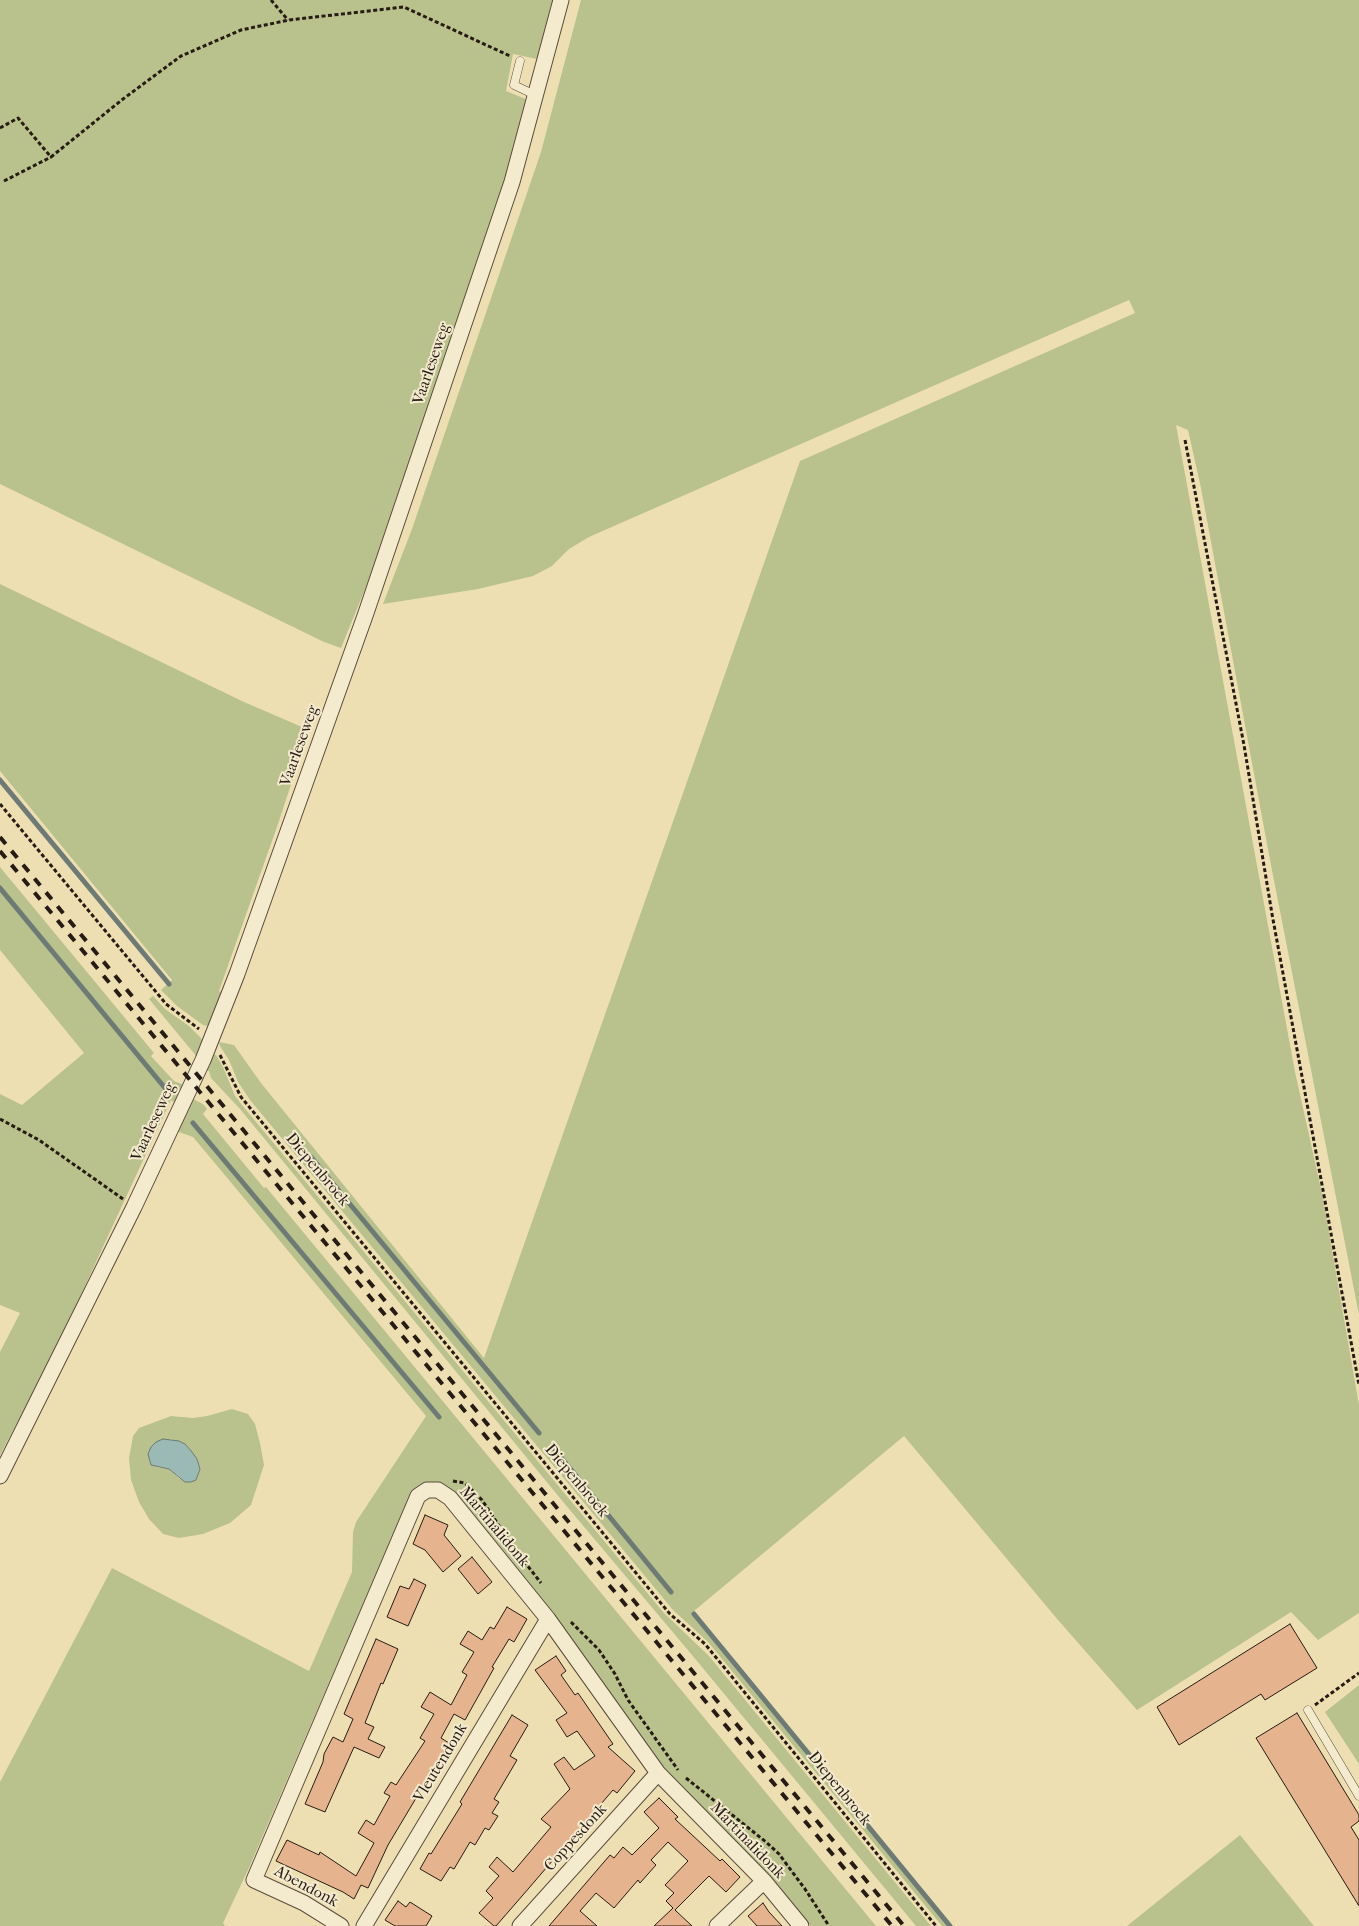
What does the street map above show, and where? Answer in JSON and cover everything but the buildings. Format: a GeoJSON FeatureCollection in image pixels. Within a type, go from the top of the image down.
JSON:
{"type":"FeatureCollection","features":[{"type":"Feature","properties":{"kind":"street","name":"Vaarleseweg"},"geometry":{"type":"LineString","coordinates":[[0,1476],[134,1207],[211,1042],[237,974],[369,604],[512,182],[561,0]]}},
{"type":"Feature","properties":{"kind":"street","name":"Martinalidonk"},"geometry":{"type":"LineString","coordinates":[[254,1880],[418,1496],[426,1490],[438,1490],[450,1498],[548,1619],[658,1773],[764,1881],[801,1926]]}},
{"type":"Feature","properties":{"kind":"street","name":"Vleutendonk"},"geometry":{"type":"LineString","coordinates":[[364,1926],[548,1619]]}},
{"type":"Feature","properties":{"kind":"street","name":"Coppesdonk"},"geometry":{"type":"LineString","coordinates":[[520,1926],[658,1773]]}},
{"type":"Feature","properties":{"kind":"street","name":"Abendonk"},"geometry":{"type":"LineString","coordinates":[[254,1880],[304,1903],[341,1926]]}},
{"type":"Feature","properties":{"kind":"street"},"geometry":{"type":"LineString","coordinates":[[717,1926],[764,1881]]}},
{"type":"Feature","properties":{"kind":"lane"},"geometry":{"type":"LineString","coordinates":[[520,61],[514,85],[535,95]]}},
{"type":"Feature","properties":{"kind":"lane"},"geometry":{"type":"LineString","coordinates":[[1308,1710],[1359,1796]]}},
{"type":"Feature","properties":{"kind":"path"},"geometry":{"type":"LineString","coordinates":[[271,0],[288,20]]}},
{"type":"Feature","properties":{"kind":"path"},"geometry":{"type":"LineString","coordinates":[[4,181],[51,157],[122,99],[181,56],[241,30],[288,20],[404,7],[520,61]]}},
{"type":"Feature","properties":{"kind":"path"},"geometry":{"type":"LineString","coordinates":[[0,128],[18,118],[51,157]]}},
{"type":"Feature","properties":{"kind":"path"},"geometry":{"type":"LineString","coordinates":[[1185,440],[1244,745],[1272,914],[1359,1385]]}},
{"type":"Feature","properties":{"kind":"path","name":"Diepenbroek"},"geometry":{"type":"LineString","coordinates":[[0,804],[166,1004],[191,1021],[211,1042],[222,1058],[241,1097],[670,1614],[705,1644],[936,1926]]}},
{"type":"Feature","properties":{"kind":"path"},"geometry":{"type":"LineString","coordinates":[[0,1119],[39,1140],[134,1207]]}},
{"type":"Feature","properties":{"kind":"path"},"geometry":{"type":"LineString","coordinates":[[438,1490],[444,1484],[454,1481],[465,1483],[471,1488],[489,1508],[513,1547],[546,1590]]}},
{"type":"Feature","properties":{"kind":"path"},"geometry":{"type":"LineString","coordinates":[[564,1615],[599,1650],[615,1674],[628,1700],[676,1766],[688,1779],[779,1854],[829,1926]]}},
{"type":"Feature","properties":{"kind":"path"},"geometry":{"type":"LineString","coordinates":[[1308,1710],[1359,1672]]}},
{"type":"Feature","properties":{"kind":"green space"},"geometry":{"type":"Polygon","coordinates":[[[0,0],[555,0],[537,59],[513,54],[506,91],[528,100],[509,169],[377,560],[341,648],[324,642],[0,484],[0,0]]]}},
{"type":"Feature","properties":{"kind":"green space"},"geometry":{"type":"Polygon","coordinates":[[[581,0],[1359,0],[1359,1315],[1270,860],[1201,488],[1188,430],[1176,425],[1295,1072],[1323,1198],[1359,1405],[1359,1613],[1318,1640],[1291,1612],[1137,1710],[1058,1620],[904,1436],[694,1611],[953,1926],[942,1926],[708,1642],[673,1610],[250,1100],[238,1082],[219,1042],[234,1045],[261,1083],[484,1358],[800,461],[1135,313],[1129,300],[589,537],[569,549],[552,566],[533,576],[478,589],[383,604],[412,529],[541,152],[581,0]]]}},
{"type":"Feature","properties":{"kind":"green space"},"geometry":{"type":"Polygon","coordinates":[[[0,584],[244,702],[309,730],[219,991],[223,993],[208,1026],[203,1025],[177,1006],[161,990],[172,980],[0,771],[0,584]]]}},
{"type":"Feature","properties":{"kind":"green space"},"geometry":{"type":"Polygon","coordinates":[[[0,867],[154,1053],[151,1056],[174,1081],[184,1085],[175,1103],[171,1100],[52,1357],[0,1455],[0,1352],[20,1313],[0,1305],[0,1094],[22,1105],[84,1053],[0,950],[0,867]]]}},
{"type":"Feature","properties":{"kind":"green space"},"geometry":{"type":"Polygon","coordinates":[[[153,996],[165,1009],[189,1026],[201,1038],[203,1043],[197,1057],[149,999],[153,996]]]}},
{"type":"Feature","properties":{"kind":"green space"},"geometry":{"type":"Polygon","coordinates":[[[213,1054],[216,1055],[223,1067],[235,1096],[242,1105],[664,1613],[709,1656],[931,1926],[916,1926],[564,1503],[240,1109],[211,1078],[209,1071],[205,1070],[213,1054]]]}},
{"type":"Feature","properties":{"kind":"green space"},"geometry":{"type":"Polygon","coordinates":[[[191,1098],[203,1104],[207,1109],[203,1114],[264,1188],[266,1187],[876,1926],[811,1926],[776,1884],[705,1809],[671,1777],[526,1579],[453,1495],[417,1490],[372,1583],[248,1870],[223,1923],[225,1926],[0,1926],[0,1782],[112,1568],[309,1671],[352,1572],[353,1532],[356,1522],[426,1416],[193,1137],[176,1131],[191,1098]]]}},
{"type":"Feature","properties":{"kind":"green space"},"geometry":{"type":"Polygon","coordinates":[[[232,1409],[248,1414],[255,1424],[264,1465],[251,1505],[230,1523],[203,1534],[179,1538],[163,1534],[149,1519],[139,1502],[131,1480],[129,1458],[133,1436],[139,1428],[171,1416],[193,1418],[232,1409]],[[170,1439],[156,1467],[169,1469],[180,1479],[196,1480],[200,1469],[197,1459],[185,1444],[170,1439]]]}},
{"type":"Feature","properties":{"kind":"green space"},"geometry":{"type":"Polygon","coordinates":[[[1359,1685],[1359,1764],[1325,1712],[1359,1685]]]}},
{"type":"Feature","properties":{"kind":"green space"},"geometry":{"type":"Polygon","coordinates":[[[1240,1835],[1314,1926],[1127,1926],[1240,1835]]]}},
{"type":"Feature","properties":{"kind":"water"},"geometry":{"type":"Polygon","coordinates":[[[163,1439],[179,1441],[185,1444],[192,1452],[197,1459],[200,1469],[196,1480],[185,1482],[169,1469],[151,1465],[148,1454],[151,1447],[163,1439]]]}},
{"type":"Feature","properties":{"kind":"waterway"},"geometry":{"type":"LineString","coordinates":[[0,780],[169,984]]}},
{"type":"Feature","properties":{"kind":"waterway"},"geometry":{"type":"LineString","coordinates":[[0,888],[165,1088]]}},
{"type":"Feature","properties":{"kind":"waterway"},"geometry":{"type":"LineString","coordinates":[[193,1123],[439,1417]]}},
{"type":"Feature","properties":{"kind":"waterway"},"geometry":{"type":"LineString","coordinates":[[311,1157],[539,1433]]}},
{"type":"Feature","properties":{"kind":"waterway"},"geometry":{"type":"LineString","coordinates":[[555,1450],[671,1592]]}},
{"type":"Feature","properties":{"kind":"waterway"},"geometry":{"type":"LineString","coordinates":[[694,1614],[950,1926]]}},
{"type":"Feature","properties":{"kind":"railway"},"geometry":{"type":"LineString","coordinates":[[0,837],[904,1926]]}},
{"type":"Feature","properties":{"kind":"railway"},"geometry":{"type":"LineString","coordinates":[[0,851],[892,1926]]}}]}
